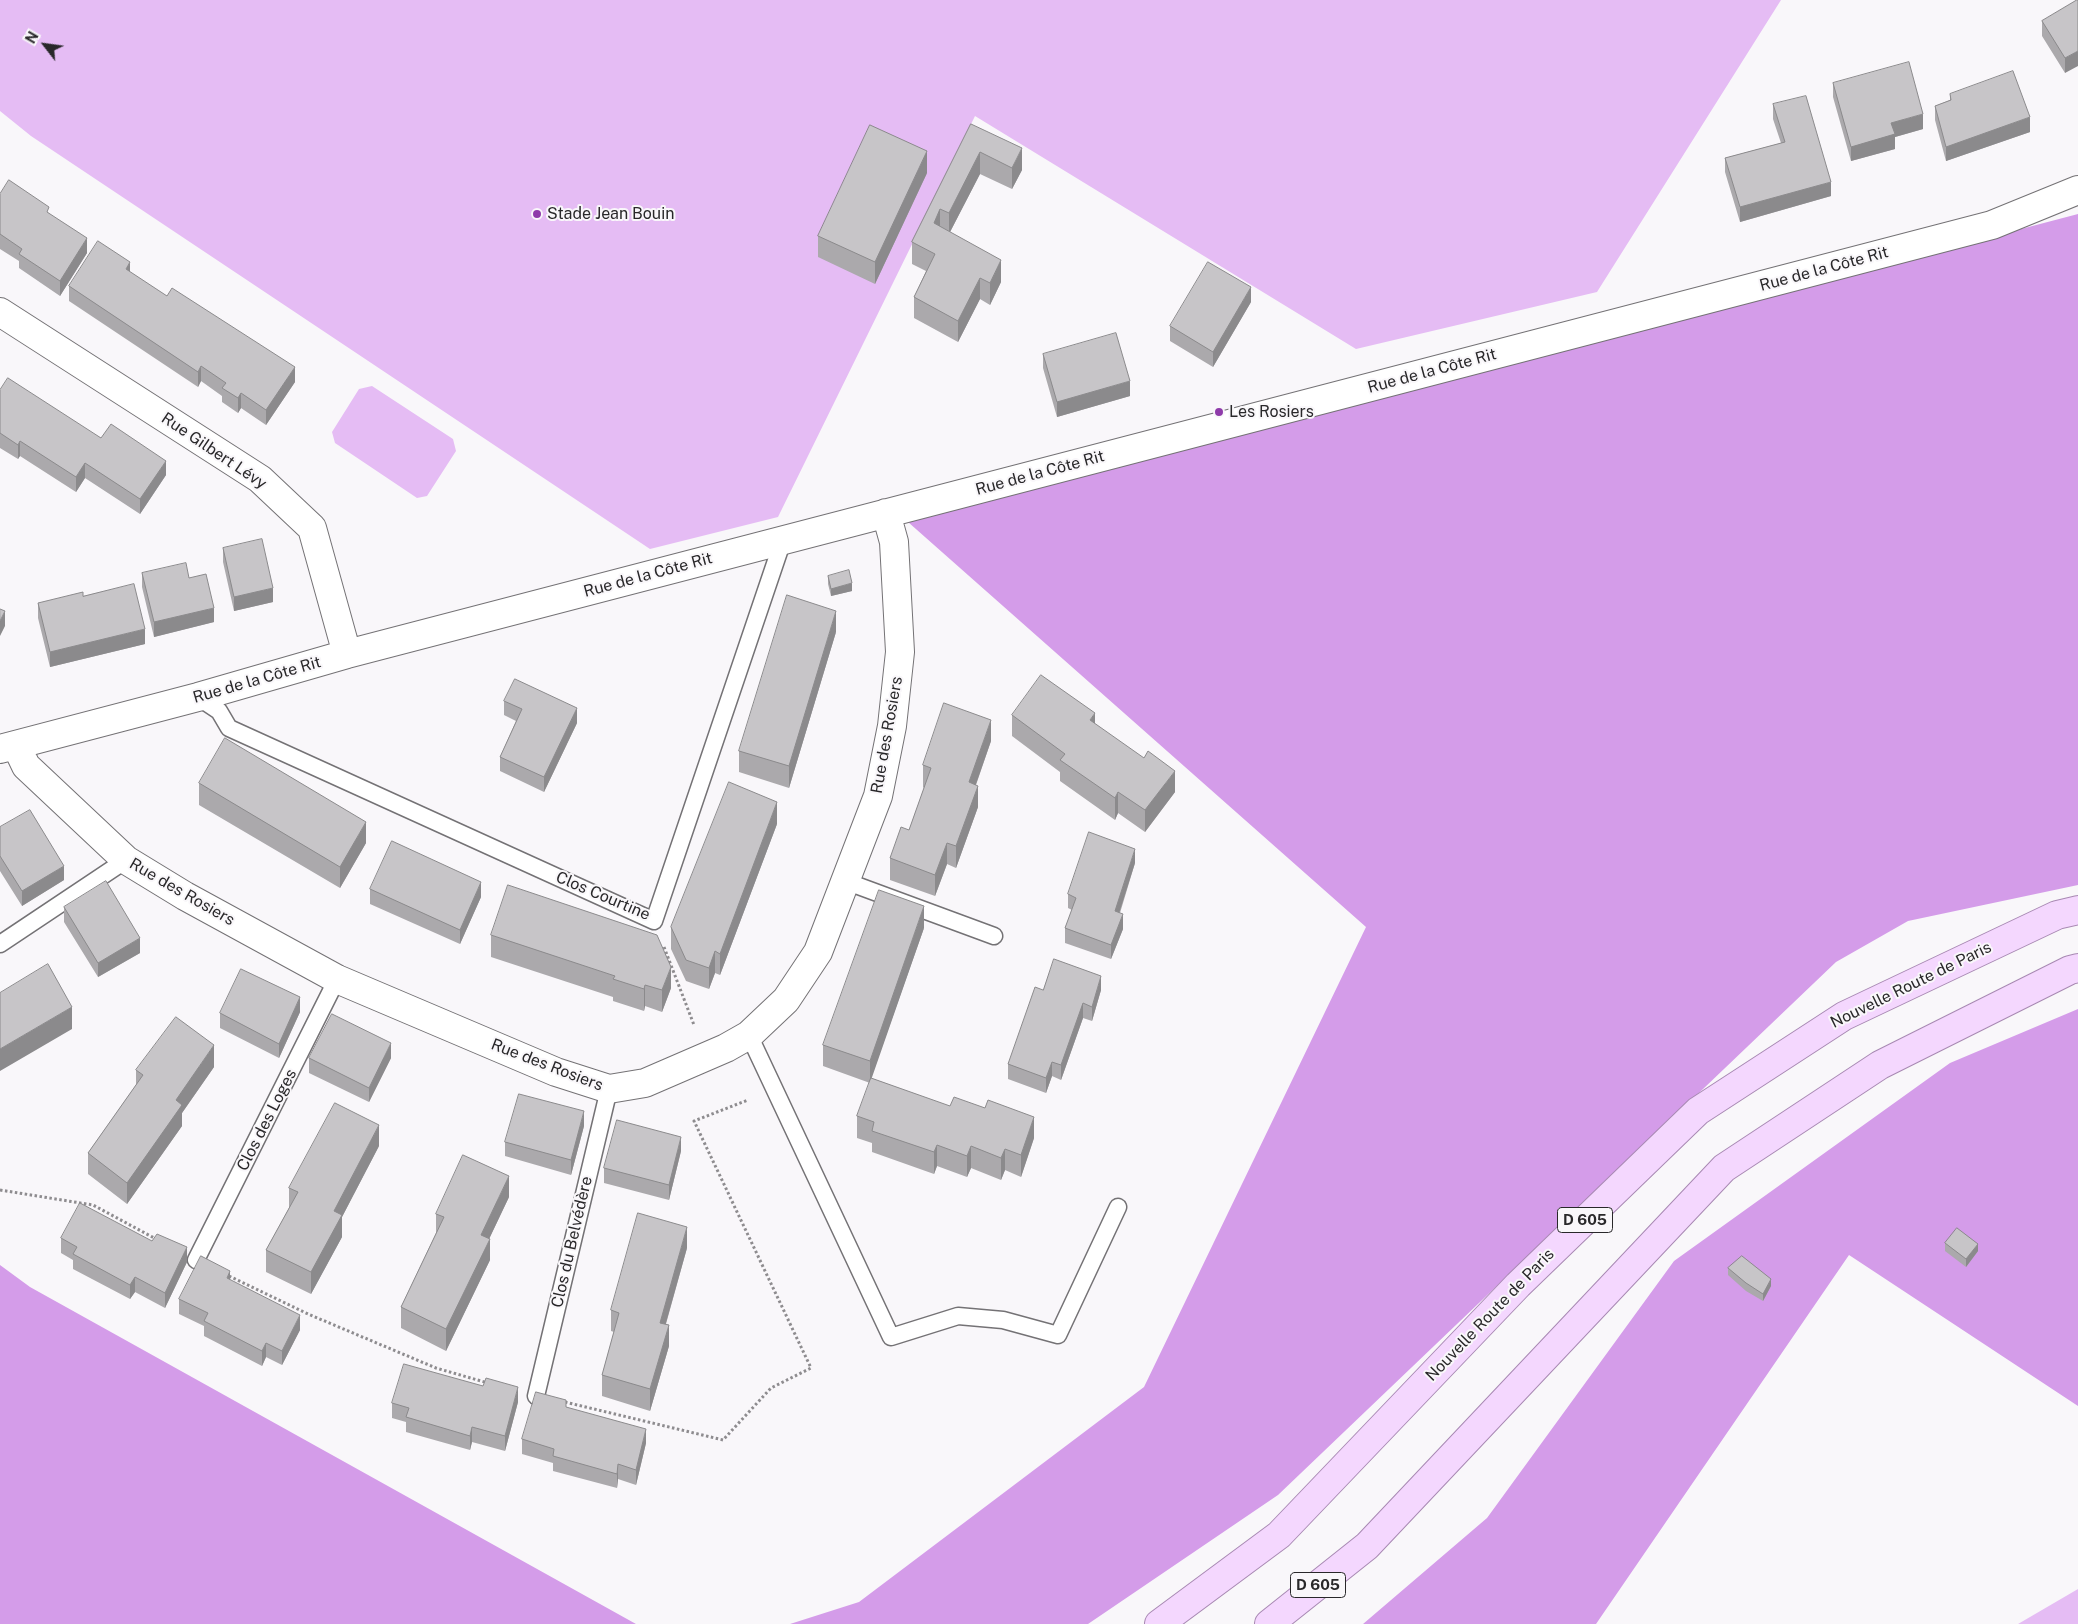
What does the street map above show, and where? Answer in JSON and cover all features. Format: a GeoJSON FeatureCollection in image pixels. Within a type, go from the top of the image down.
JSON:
{"type":"FeatureCollection","features":[{"type":"Feature","properties":{"kind":"main road","name":"Nouvelle Route de Paris"},"geometry":{"type":"LineString","coordinates":[[1159,1624],[1279,1535],[1518,1285],[1698,1111],[1844,1016],[2056,915],[2078,910]]}},
{"type":"Feature","properties":{"kind":"main road","name":"D 605"},"geometry":{"type":"LineString","coordinates":[[1268,1624],[1367,1546],[1724,1168],[1880,1065],[2070,970],[2078,968]]}},
{"type":"Feature","properties":{"kind":"street","name":"Rue de la Côte Rit"},"geometry":{"type":"LineString","coordinates":[[8,747],[198,697],[347,654],[1992,225],[2078,190]]}},
{"type":"Feature","properties":{"kind":"street","name":"Rue Gilbert Lévy"},"geometry":{"type":"LineString","coordinates":[[0,312],[260,479],[312,528],[347,654]]}},
{"type":"Feature","properties":{"kind":"street","name":"Rue des Rosiers"},"geometry":{"type":"LineString","coordinates":[[8,747],[126,860],[185,896],[338,979],[556,1072],[609,1089],[645,1083],[707,1056],[748,1035],[786,1000],[818,952],[878,796],[892,726],[900,652],[894,542],[886,513]]}},
{"type":"Feature","properties":{"kind":"lane","name":"Clos Courtine"},"geometry":{"type":"LineString","coordinates":[[198,697],[219,711],[229,728],[654,921],[783,540]]}},
{"type":"Feature","properties":{"kind":"lane"},"geometry":{"type":"LineString","coordinates":[[0,944],[126,860]]}},
{"type":"Feature","properties":{"kind":"lane"},"geometry":{"type":"LineString","coordinates":[[845,881],[994,936]]}},
{"type":"Feature","properties":{"kind":"lane","name":"Clos des Loges"},"geometry":{"type":"LineString","coordinates":[[196,1260],[338,979]]}},
{"type":"Feature","properties":{"kind":"lane"},"geometry":{"type":"LineString","coordinates":[[748,1035],[891,1337],[958,1316],[1003,1320],[1058,1335],[1118,1207]]}},
{"type":"Feature","properties":{"kind":"lane","name":"Clos du Belvédère"},"geometry":{"type":"LineString","coordinates":[[536,1396],[609,1089]]}},
{"type":"Feature","properties":{"kind":"path"},"geometry":{"type":"LineString","coordinates":[[654,921],[707,1056]]}},
{"type":"Feature","properties":{"kind":"path"},"geometry":{"type":"LineString","coordinates":[[0,1190],[93,1205],[196,1260],[308,1314],[436,1368],[536,1396],[723,1440],[771,1388],[810,1368],[694,1121],[774,1090]]}},
{"type":"Feature","properties":{"kind":"shaded area","name":"Stade Jean Bouin"},"geometry":{"type":"Polygon","coordinates":[[[0,0],[1781,0],[1597,292],[1356,349],[975,116],[778,517],[650,549],[31,136],[0,111],[0,0]]]}},
{"type":"Feature","properties":{"kind":"shaded area"},"geometry":{"type":"Polygon","coordinates":[[[2078,214],[2078,885],[1908,921],[1836,962],[1278,1495],[1088,1624],[790,1624],[859,1602],[1144,1387],[1366,927],[908,522],[2078,214]]]}},
{"type":"Feature","properties":{"kind":"shaded area"},"geometry":{"type":"Polygon","coordinates":[[[372,386],[453,439],[456,451],[427,496],[417,498],[335,443],[332,432],[359,389],[372,386]]]}},
{"type":"Feature","properties":{"kind":"shaded area"},"geometry":{"type":"Polygon","coordinates":[[[2078,1009],[2078,1406],[1849,1255],[1596,1624],[1363,1624],[1487,1518],[1674,1261],[1950,1063],[2078,1009]]]}},
{"type":"Feature","properties":{"kind":"shaded area"},"geometry":{"type":"Polygon","coordinates":[[[0,1265],[30,1287],[636,1624],[0,1624],[0,1265]]]}},
{"type":"Feature","properties":{"kind":"shaded area"},"geometry":{"type":"Polygon","coordinates":[[[2078,1589],[2078,1624],[2018,1624],[2078,1589]]]}},
{"type":"Feature","properties":{"kind":"building"},"geometry":{"type":"Polygon","coordinates":[[[2077,0],[2078,51],[2065,58],[2042,21],[2077,0]]]}},
{"type":"Feature","properties":{"kind":"building"},"geometry":{"type":"Polygon","coordinates":[[[1909,62],[1923,114],[1891,123],[1895,134],[1851,147],[1833,83],[1909,62]]]}},
{"type":"Feature","properties":{"kind":"building"},"geometry":{"type":"Polygon","coordinates":[[[2013,71],[2030,117],[1946,147],[1935,106],[1951,100],[1950,94],[2013,71]]]}},
{"type":"Feature","properties":{"kind":"building"},"geometry":{"type":"Polygon","coordinates":[[[1806,96],[1831,182],[1740,207],[1725,158],[1785,142],[1773,104],[1806,96]]]}},
{"type":"Feature","properties":{"kind":"building"},"geometry":{"type":"Polygon","coordinates":[[[971,124],[1022,148],[1012,168],[980,152],[949,213],[940,209],[934,223],[1001,260],[990,283],[980,278],[958,321],[914,297],[935,254],[912,242],[971,124]]]}},
{"type":"Feature","properties":{"kind":"building"},"geometry":{"type":"Polygon","coordinates":[[[870,125],[927,151],[875,262],[818,236],[870,125]]]}},
{"type":"Feature","properties":{"kind":"building"},"geometry":{"type":"Polygon","coordinates":[[[9,180],[49,207],[47,212],[87,238],[60,281],[19,254],[22,249],[0,234],[0,194],[9,180]]]}},
{"type":"Feature","properties":{"kind":"building"},"geometry":{"type":"Polygon","coordinates":[[[98,241],[130,262],[126,269],[167,296],[172,288],[295,367],[266,410],[241,393],[238,398],[222,388],[226,383],[201,366],[198,372],[69,286],[98,241]]]}},
{"type":"Feature","properties":{"kind":"building"},"geometry":{"type":"Polygon","coordinates":[[[1208,262],[1251,287],[1213,352],[1170,326],[1208,262]]]}},
{"type":"Feature","properties":{"kind":"building"},"geometry":{"type":"Polygon","coordinates":[[[1116,333],[1130,381],[1057,402],[1043,354],[1116,333]]]}},
{"type":"Feature","properties":{"kind":"building"},"geometry":{"type":"Polygon","coordinates":[[[8,378],[101,438],[111,424],[166,461],[140,499],[85,463],[76,477],[20,441],[18,445],[0,433],[0,390],[8,378]]]}},
{"type":"Feature","properties":{"kind":"building"},"geometry":{"type":"Polygon","coordinates":[[[262,539],[273,588],[234,597],[223,548],[262,539]]]}},
{"type":"Feature","properties":{"kind":"building"},"geometry":{"type":"Polygon","coordinates":[[[186,563],[189,578],[206,574],[214,608],[154,622],[142,573],[186,563]]]}},
{"type":"Feature","properties":{"kind":"building"},"geometry":{"type":"Polygon","coordinates":[[[849,570],[852,583],[831,589],[828,576],[849,570]]]}},
{"type":"Feature","properties":{"kind":"building"},"geometry":{"type":"Polygon","coordinates":[[[134,584],[145,629],[50,652],[38,603],[83,592],[83,596],[134,584]]]}},
{"type":"Feature","properties":{"kind":"building"},"geometry":{"type":"Polygon","coordinates":[[[787,595],[836,611],[789,766],[739,751],[787,595]]]}},
{"type":"Feature","properties":{"kind":"building"},"geometry":{"type":"Polygon","coordinates":[[[0,609],[5,611],[0,621],[0,609]]]}},
{"type":"Feature","properties":{"kind":"building"},"geometry":{"type":"Polygon","coordinates":[[[1041,675],[1095,713],[1090,720],[1144,758],[1148,751],[1175,771],[1145,810],[1118,792],[1115,798],[1060,760],[1065,754],[1012,715],[1041,675]]]}},
{"type":"Feature","properties":{"kind":"building"},"geometry":{"type":"Polygon","coordinates":[[[515,679],[577,708],[544,777],[500,757],[522,709],[504,701],[515,679]]]}},
{"type":"Feature","properties":{"kind":"building"},"geometry":{"type":"Polygon","coordinates":[[[944,703],[991,720],[969,782],[978,786],[956,846],[947,843],[935,875],[890,858],[901,827],[909,830],[931,768],[923,765],[944,703]]]}},
{"type":"Feature","properties":{"kind":"building"},"geometry":{"type":"Polygon","coordinates":[[[225,738],[366,822],[340,867],[199,783],[225,738]]]}},
{"type":"Feature","properties":{"kind":"building"},"geometry":{"type":"Polygon","coordinates":[[[729,782],[777,802],[720,954],[715,951],[709,968],[686,960],[671,927],[729,782]]]}},
{"type":"Feature","properties":{"kind":"building"},"geometry":{"type":"Polygon","coordinates":[[[30,810],[64,866],[22,891],[0,856],[0,827],[30,810]]]}},
{"type":"Feature","properties":{"kind":"building"},"geometry":{"type":"Polygon","coordinates":[[[1089,832],[1135,849],[1115,911],[1123,914],[1111,945],[1065,928],[1076,898],[1068,894],[1089,832]]]}},
{"type":"Feature","properties":{"kind":"building"},"geometry":{"type":"Polygon","coordinates":[[[392,841],[481,882],[460,930],[370,889],[392,841]]]}},
{"type":"Feature","properties":{"kind":"building"},"geometry":{"type":"Polygon","coordinates":[[[106,881],[140,938],[98,963],[64,907],[106,881]]]}},
{"type":"Feature","properties":{"kind":"building"},"geometry":{"type":"Polygon","coordinates":[[[508,885],[657,935],[671,967],[662,990],[645,985],[644,989],[613,979],[615,976],[491,935],[508,885]]]}},
{"type":"Feature","properties":{"kind":"building"},"geometry":{"type":"Polygon","coordinates":[[[879,890],[924,906],[870,1061],[823,1045],[879,890]]]}},
{"type":"Feature","properties":{"kind":"building"},"geometry":{"type":"Polygon","coordinates":[[[1054,959],[1101,976],[1092,1007],[1083,1003],[1061,1065],[1052,1062],[1046,1078],[1008,1064],[1035,987],[1043,990],[1054,959]]]}},
{"type":"Feature","properties":{"kind":"building"},"geometry":{"type":"Polygon","coordinates":[[[48,964],[72,1007],[0,1049],[0,993],[48,964]]]}},
{"type":"Feature","properties":{"kind":"building"},"geometry":{"type":"Polygon","coordinates":[[[241,969],[300,997],[279,1044],[220,1013],[241,969]]]}},
{"type":"Feature","properties":{"kind":"building"},"geometry":{"type":"Polygon","coordinates":[[[332,1014],[391,1043],[369,1088],[309,1058],[332,1014]]]}},
{"type":"Feature","properties":{"kind":"building"},"geometry":{"type":"Polygon","coordinates":[[[176,1017],[214,1045],[176,1100],[182,1105],[127,1183],[88,1153],[143,1075],[136,1070],[176,1017]]]}},
{"type":"Feature","properties":{"kind":"building"},"geometry":{"type":"Polygon","coordinates":[[[871,1078],[950,1106],[954,1097],[985,1108],[988,1100],[1034,1117],[1021,1155],[1005,1149],[1001,1158],[971,1146],[967,1156],[937,1145],[934,1152],[872,1131],[874,1122],[857,1116],[871,1078]]]}},
{"type":"Feature","properties":{"kind":"building"},"geometry":{"type":"Polygon","coordinates":[[[519,1094],[584,1111],[571,1160],[505,1142],[519,1094]]]}},
{"type":"Feature","properties":{"kind":"building"},"geometry":{"type":"Polygon","coordinates":[[[335,1103],[379,1125],[334,1211],[342,1215],[311,1272],[266,1250],[298,1192],[289,1188],[335,1103]]]}},
{"type":"Feature","properties":{"kind":"building"},"geometry":{"type":"Polygon","coordinates":[[[617,1120],[681,1137],[669,1185],[604,1168],[617,1120]]]}},
{"type":"Feature","properties":{"kind":"building"},"geometry":{"type":"Polygon","coordinates":[[[463,1155],[509,1176],[481,1235],[490,1239],[446,1329],[401,1307],[444,1217],[436,1214],[463,1155]]]}},
{"type":"Feature","properties":{"kind":"building"},"geometry":{"type":"Polygon","coordinates":[[[80,1203],[152,1241],[157,1234],[187,1247],[165,1293],[135,1277],[130,1285],[73,1254],[77,1247],[61,1238],[80,1203]]]}},
{"type":"Feature","properties":{"kind":"building"},"geometry":{"type":"Polygon","coordinates":[[[638,1213],[687,1227],[660,1323],[669,1325],[650,1389],[602,1375],[619,1313],[611,1310],[638,1213]]]}},
{"type":"Feature","properties":{"kind":"building"},"geometry":{"type":"Polygon","coordinates":[[[1957,1228],[1978,1244],[1966,1259],[1945,1243],[1957,1228]]]}},
{"type":"Feature","properties":{"kind":"building"},"geometry":{"type":"Polygon","coordinates":[[[201,1256],[230,1271],[227,1278],[300,1315],[282,1351],[266,1343],[262,1351],[204,1321],[208,1313],[179,1299],[201,1256]]]}},
{"type":"Feature","properties":{"kind":"building"},"geometry":{"type":"Polygon","coordinates":[[[1742,1256],[1771,1279],[1763,1294],[1728,1268],[1742,1256]]]}},
{"type":"Feature","properties":{"kind":"building"},"geometry":{"type":"Polygon","coordinates":[[[404,1364],[483,1386],[486,1378],[518,1387],[505,1436],[472,1427],[470,1436],[406,1417],[409,1408],[392,1403],[404,1364]]]}},
{"type":"Feature","properties":{"kind":"building"},"geometry":{"type":"Polygon","coordinates":[[[536,1392],[566,1400],[566,1407],[646,1429],[636,1470],[618,1464],[617,1474],[553,1456],[554,1449],[522,1439],[536,1392]]]}},
{"type":"Feature","properties":{"kind":"place","name":"Stade Jean Bouin"},"geometry":{"type":"Point","coordinates":[537,214]}},
{"type":"Feature","properties":{"kind":"place","name":"Les Rosiers"},"geometry":{"type":"Point","coordinates":[1219,412]}}]}
